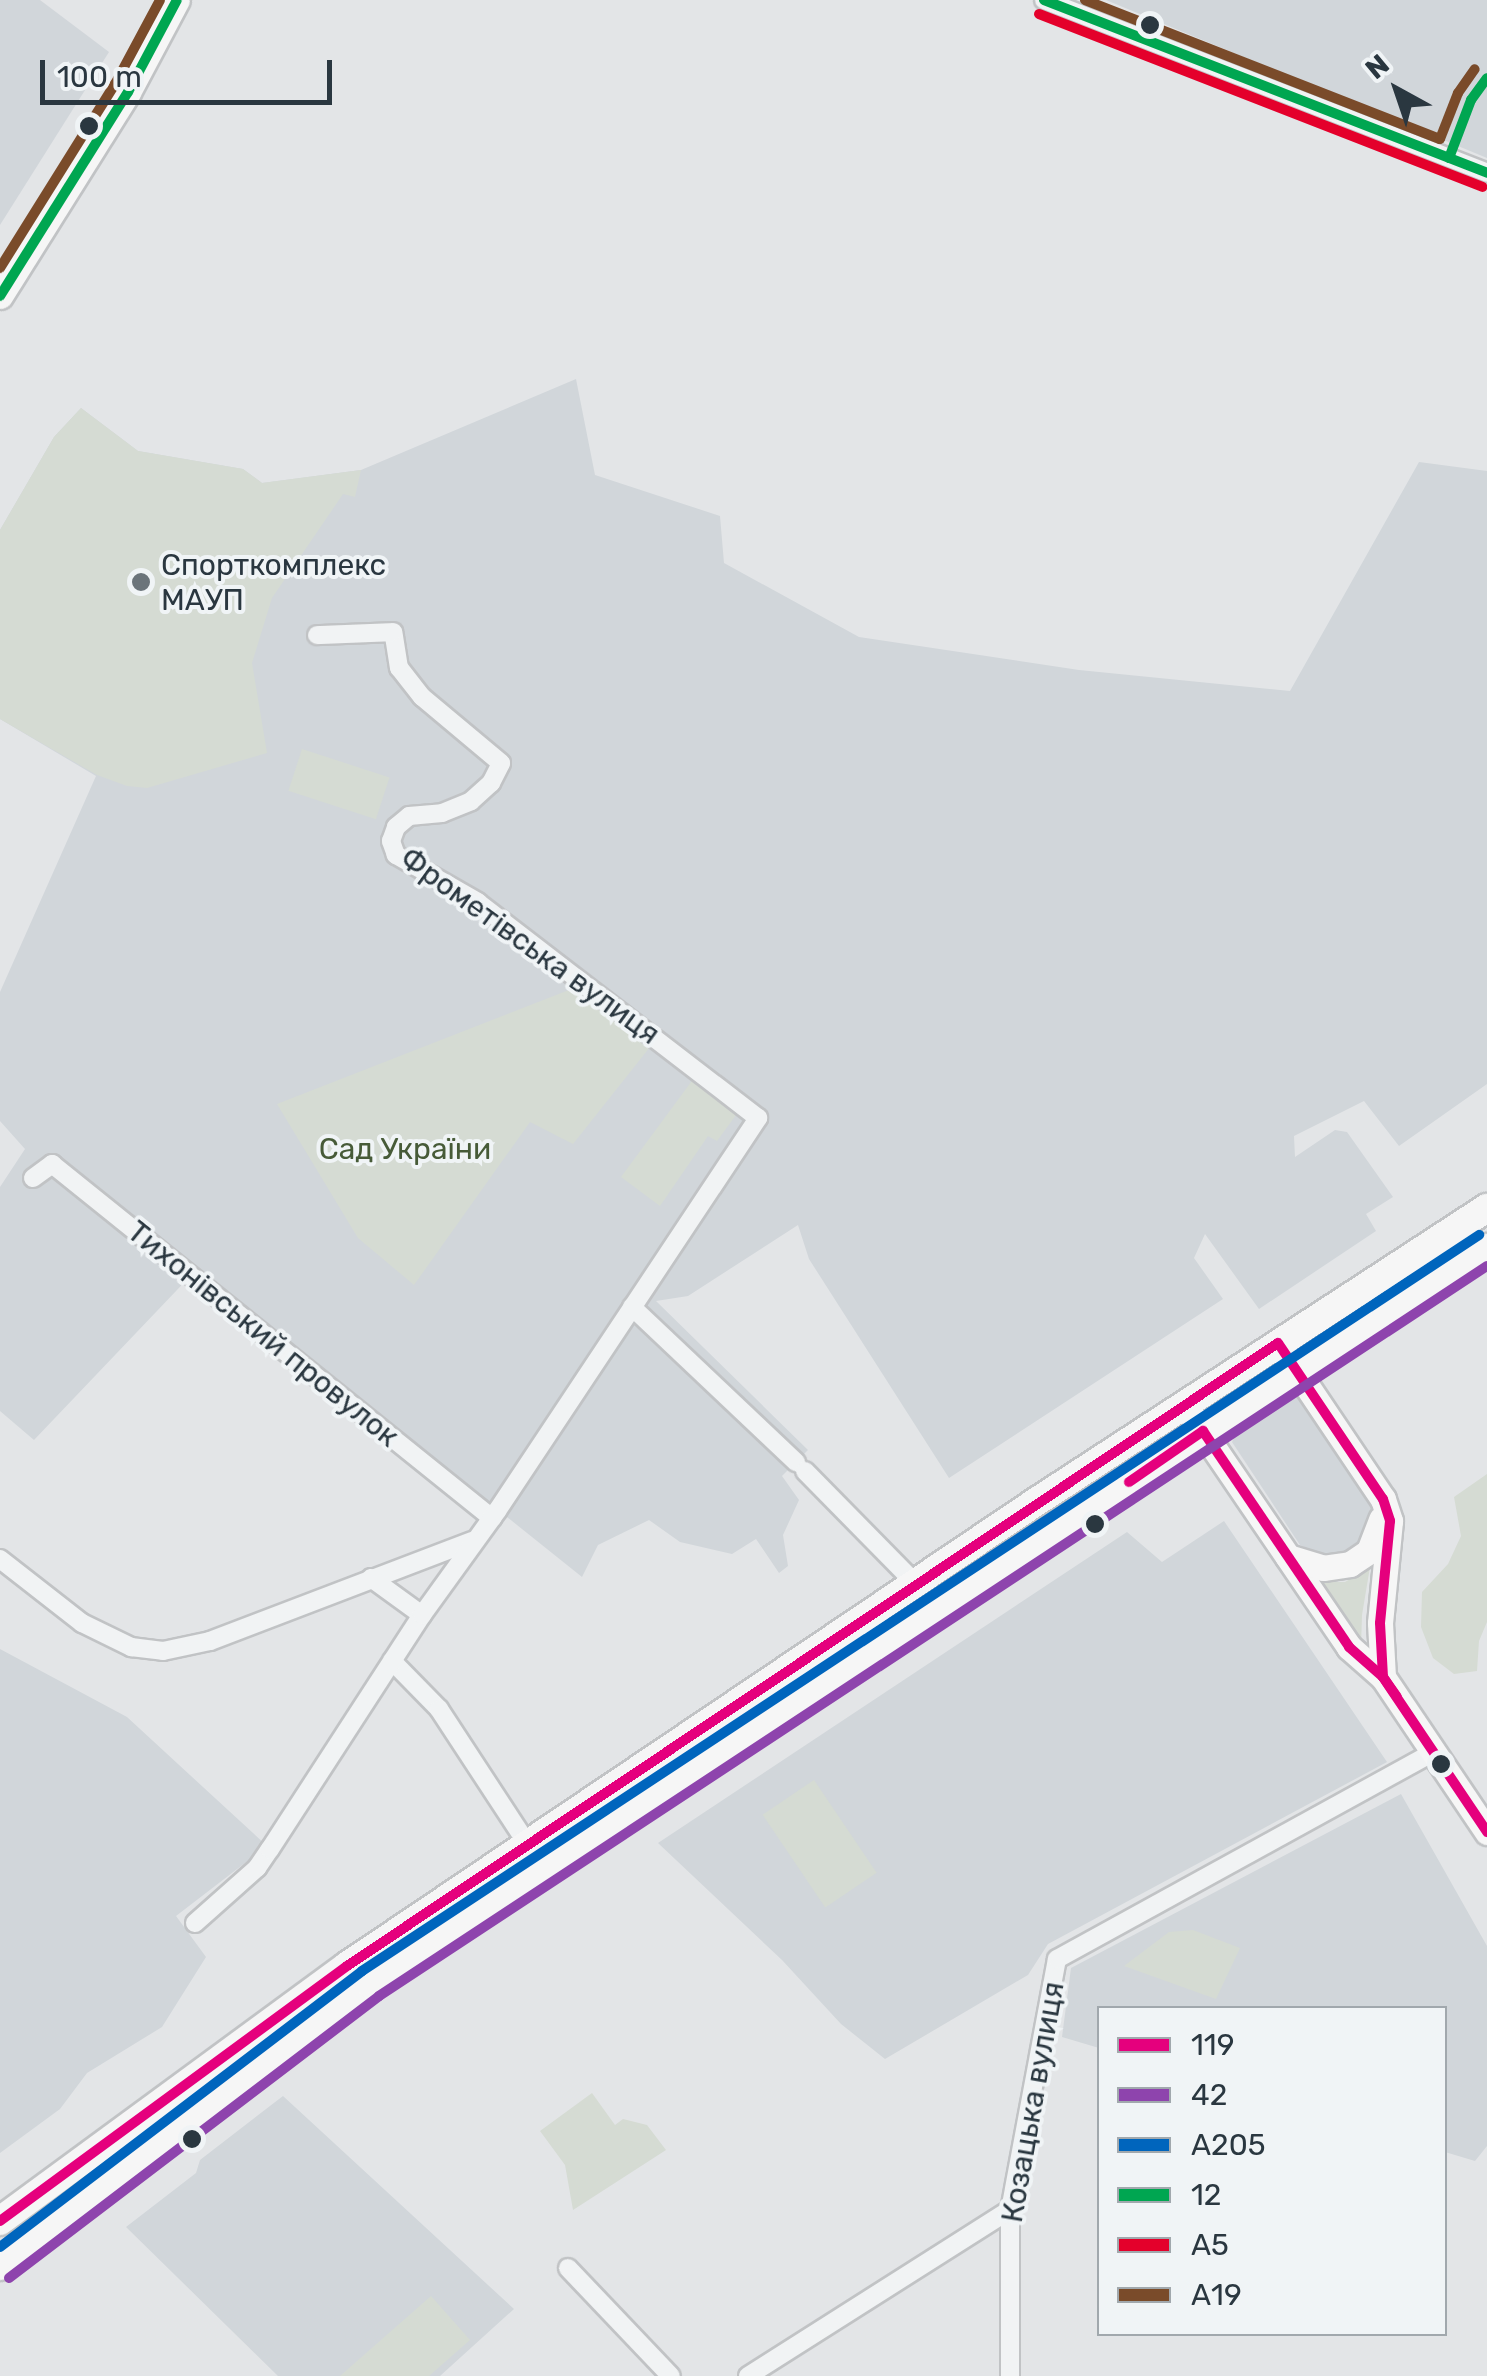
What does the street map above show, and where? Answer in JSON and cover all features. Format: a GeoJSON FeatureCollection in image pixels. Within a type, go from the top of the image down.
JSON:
{"type":"FeatureCollection","features":[{"type":"Feature","properties":{"kind":"main road"},"geometry":{"type":"LineString","coordinates":[[0,2221],[260,2028],[528,1845],[1184,1404],[1487,1208]]}},
{"type":"Feature","properties":{"kind":"main road"},"geometry":{"type":"LineString","coordinates":[[0,2266],[370,1984],[790,1711],[1204,1431],[1487,1248]]}},
{"type":"Feature","properties":{"kind":"street"},"geometry":{"type":"LineString","coordinates":[[0,296],[128,92],[176,0]]}},
{"type":"Feature","properties":{"kind":"street"},"geometry":{"type":"LineString","coordinates":[[1044,0],[1487,173]]}},
{"type":"Feature","properties":{"kind":"street","name":"Фрометівська вулиця"},"geometry":{"type":"LineString","coordinates":[[194,1923],[257,1868],[422,1614],[492,1518],[758,1118],[478,902],[396,855],[391,841],[396,827],[409,816],[442,812],[470,801],[491,784],[501,762],[422,696],[399,668],[393,632],[317,635]]}},
{"type":"Feature","properties":{"kind":"street","name":"Тихонівський провулок"},"geometry":{"type":"LineString","coordinates":[[34,1178],[52,1164],[492,1518]]}},
{"type":"Feature","properties":{"kind":"street"},"geometry":{"type":"LineString","coordinates":[[632,1308],[800,1467],[916,1584]]}},
{"type":"Feature","properties":{"kind":"street"},"geometry":{"type":"LineString","coordinates":[[1278,1343],[1383,1499],[1390,1520],[1380,1623],[1383,1677]]}},
{"type":"Feature","properties":{"kind":"street"},"geometry":{"type":"LineString","coordinates":[[1184,1404],[1349,1647],[1383,1677],[1487,1832]]}},
{"type":"Feature","properties":{"kind":"street"},"geometry":{"type":"LineString","coordinates":[[1288,1556],[1323,1568],[1350,1564],[1369,1552],[1379,1531],[1383,1499]]}},
{"type":"Feature","properties":{"kind":"street"},"geometry":{"type":"LineString","coordinates":[[0,1559],[82,1622],[131,1648],[163,1652],[210,1641],[472,1541]]}},
{"type":"Feature","properties":{"kind":"street"},"geometry":{"type":"LineString","coordinates":[[371,1578],[422,1614]]}},
{"type":"Feature","properties":{"kind":"street"},"geometry":{"type":"LineString","coordinates":[[392,1661],[438,1709],[528,1845]]}},
{"type":"Feature","properties":{"kind":"street","name":"Козацька вулиця"},"geometry":{"type":"LineString","coordinates":[[1010,2376],[1010,2210],[1057,1959],[1435,1751]]}},
{"type":"Feature","properties":{"kind":"street"},"geometry":{"type":"LineString","coordinates":[[748,2376],[1010,2210]]}},
{"type":"Feature","properties":{"kind":"street"},"geometry":{"type":"LineString","coordinates":[[568,2268],[671,2376]]}},
{"type":"Feature","properties":{"kind":"shaded area"},"geometry":{"type":"Polygon","coordinates":[[[0,0],[40,0],[109,52],[0,225],[0,0]]]}},
{"type":"Feature","properties":{"kind":"shaded area"},"geometry":{"type":"Polygon","coordinates":[[[1106,0],[1487,0],[1487,158],[1106,0]]]}},
{"type":"Feature","properties":{"kind":"shaded area"},"geometry":{"type":"Polygon","coordinates":[[[576,379],[595,475],[720,516],[724,563],[859,637],[1079,670],[1290,691],[1419,462],[1487,471],[1487,1084],[1399,1146],[1364,1101],[1294,1136],[1295,1157],[1335,1130],[1347,1132],[1393,1197],[1366,1214],[1376,1231],[1259,1309],[1205,1234],[1194,1258],[1223,1299],[949,1478],[809,1259],[798,1225],[688,1296],[656,1301],[808,1450],[782,1476],[799,1500],[783,1535],[788,1566],[779,1573],[756,1539],[732,1554],[680,1542],[649,1520],[598,1545],[582,1577],[197,1269],[34,1440],[0,1411],[0,1187],[25,1149],[0,1121],[0,992],[96,776],[0,719],[0,530],[54,437],[81,408],[138,451],[243,469],[262,483],[361,470],[576,379]]]}},
{"type":"Feature","properties":{"kind":"shaded area"},"geometry":{"type":"Polygon","coordinates":[[[1301,1396],[1371,1501],[1372,1527],[1354,1549],[1340,1555],[1326,1557],[1300,1545],[1232,1442],[1237,1431],[1287,1398],[1301,1396]]]}},
{"type":"Feature","properties":{"kind":"shaded area"},"geometry":{"type":"Polygon","coordinates":[[[1224,1521],[1387,1762],[1048,1944],[1028,1975],[885,2059],[841,2024],[782,1960],[658,1843],[1127,1532],[1162,1562],[1224,1521]]]}},
{"type":"Feature","properties":{"kind":"shaded area"},"geometry":{"type":"Polygon","coordinates":[[[0,1649],[127,1717],[267,1846],[176,1916],[206,1957],[162,2027],[87,2073],[60,2109],[0,2153],[0,1649]]]}},
{"type":"Feature","properties":{"kind":"shaded area"},"geometry":{"type":"Polygon","coordinates":[[[1401,1794],[1487,1946],[1487,2146],[1475,2161],[1447,2153],[1447,2006],[1097,2006],[1097,2047],[1062,2037],[1071,1968],[1401,1794]]]}},
{"type":"Feature","properties":{"kind":"shaded area"},"geometry":{"type":"Polygon","coordinates":[[[283,2096],[514,2309],[440,2376],[278,2376],[126,2227],[196,2173],[200,2160],[283,2096]]]}},
{"type":"Feature","properties":{"kind":"green space","name":"Спорткомплекс МАУП"},"geometry":{"type":"Polygon","coordinates":[[[81,408],[138,451],[243,469],[262,483],[361,470],[355,497],[343,494],[272,598],[252,663],[267,753],[147,788],[127,786],[97,775],[0,719],[0,530],[54,437],[81,408]]]}},
{"type":"Feature","properties":{"kind":"green space"},"geometry":{"type":"Polygon","coordinates":[[[302,749],[389,777],[376,819],[288,791],[302,749]]]}},
{"type":"Feature","properties":{"kind":"green space","name":"Сад України"},"geometry":{"type":"Polygon","coordinates":[[[574,988],[650,1047],[573,1144],[530,1122],[414,1285],[358,1238],[277,1104],[574,988]]]}},
{"type":"Feature","properties":{"kind":"green space"},"geometry":{"type":"Polygon","coordinates":[[[694,1078],[739,1111],[717,1141],[708,1136],[660,1206],[621,1177],[694,1078]]]}},
{"type":"Feature","properties":{"kind":"green space"},"geometry":{"type":"Polygon","coordinates":[[[1487,1474],[1487,1622],[1479,1641],[1477,1671],[1454,1674],[1433,1658],[1421,1627],[1422,1592],[1448,1564],[1461,1536],[1454,1497],[1487,1474]]]}},
{"type":"Feature","properties":{"kind":"green space"},"geometry":{"type":"Polygon","coordinates":[[[1370,1567],[1361,1647],[1316,1582],[1345,1582],[1370,1567]]]}},
{"type":"Feature","properties":{"kind":"green space"},"geometry":{"type":"Polygon","coordinates":[[[814,1780],[877,1873],[825,1908],[763,1815],[814,1780]]]}},
{"type":"Feature","properties":{"kind":"green space"},"geometry":{"type":"Polygon","coordinates":[[[1193,1930],[1240,1948],[1216,1999],[1124,1966],[1169,1932],[1193,1930]]]}},
{"type":"Feature","properties":{"kind":"green space"},"geometry":{"type":"Polygon","coordinates":[[[592,2093],[615,2125],[623,2119],[647,2125],[666,2150],[573,2210],[565,2165],[540,2131],[592,2093]]]}},
{"type":"Feature","properties":{"kind":"green space"},"geometry":{"type":"Polygon","coordinates":[[[431,2296],[470,2340],[429,2376],[340,2376],[431,2296]]]}},
{"type":"Feature","properties":{"kind":"transit line","name":"А19"},"geometry":{"type":"LineString","coordinates":[[0,268],[115,84],[160,0]]}},
{"type":"Feature","properties":{"kind":"transit line","name":"12"},"geometry":{"type":"LineString","coordinates":[[0,296],[128,92],[177,0]]}},
{"type":"Feature","properties":{"kind":"transit line","name":"12"},"geometry":{"type":"LineString","coordinates":[[1044,0],[1487,173]]}},
{"type":"Feature","properties":{"kind":"transit line","name":"А19"},"geometry":{"type":"LineString","coordinates":[[1085,0],[1440,139],[1458,93],[1475,69]]}},
{"type":"Feature","properties":{"kind":"transit line","name":"А5"},"geometry":{"type":"LineString","coordinates":[[1039,14],[1482,187]]}},
{"type":"Feature","properties":{"kind":"transit line","name":"12"},"geometry":{"type":"LineString","coordinates":[[1449,158],[1471,100],[1487,78]]}},
{"type":"Feature","properties":{"kind":"transit line","name":"А205"},"geometry":{"type":"LineString","coordinates":[[0,2247],[362,1971],[1479,1235]]}},
{"type":"Feature","properties":{"kind":"transit line","name":"42"},"geometry":{"type":"LineString","coordinates":[[9,2278],[379,1996],[1487,1266]]}},
{"type":"Feature","properties":{"kind":"transit line","name":"119"},"geometry":{"type":"LineString","coordinates":[[0,2221],[347,1966],[1278,1343],[1383,1499],[1390,1521],[1380,1623],[1383,1677],[1487,1832]]}},
{"type":"Feature","properties":{"kind":"transit line","name":"119"},"geometry":{"type":"LineString","coordinates":[[1129,1482],[1203,1431],[1349,1647],[1383,1677],[1397,1697]]}},
{"type":"Feature","properties":{"kind":"place","name":"Спорткомплекс МАУП"},"geometry":{"type":"Point","coordinates":[141,582]}}]}
